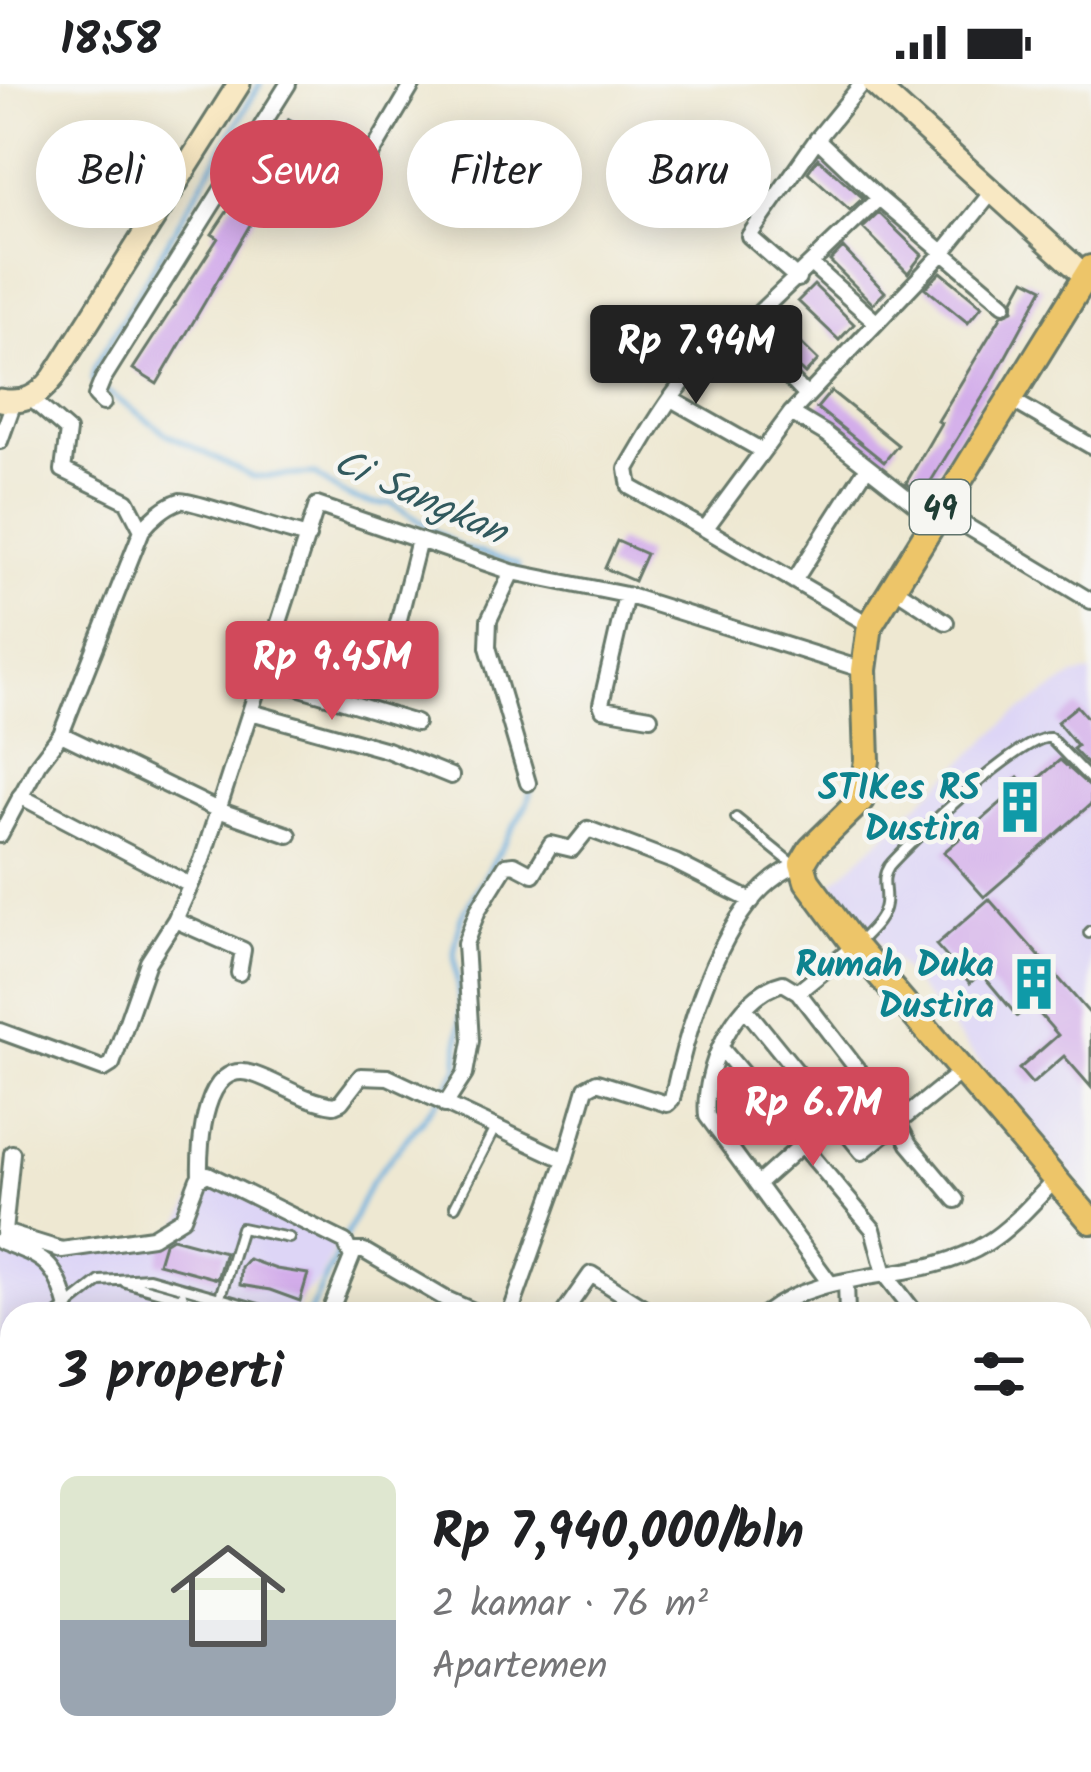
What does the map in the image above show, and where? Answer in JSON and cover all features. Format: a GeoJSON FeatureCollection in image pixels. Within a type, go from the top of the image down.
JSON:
{"type":"FeatureCollection","features":[{"type":"Feature","properties":{"kind":"main road"},"geometry":{"type":"LineString","coordinates":[[15,400],[53,378],[239,84]]}},
{"type":"Feature","properties":{"kind":"main road"},"geometry":{"type":"LineString","coordinates":[[874,84],[1088,272]]}},
{"type":"Feature","properties":{"kind":"main road","name":"49"},"geometry":{"type":"LineString","coordinates":[[798,865],[855,809],[867,767],[864,670],[870,625],[1088,272]]}},
{"type":"Feature","properties":{"kind":"main road"},"geometry":{"type":"LineString","coordinates":[[798,865],[855,946],[1091,1221]]}},
{"type":"Feature","properties":{"kind":"street"},"geometry":{"type":"LineString","coordinates":[[100,392],[288,84]]}},
{"type":"Feature","properties":{"kind":"street"},"geometry":{"type":"LineString","coordinates":[[383,135],[413,84]]}},
{"type":"Feature","properties":{"kind":"street"},"geometry":{"type":"LineString","coordinates":[[798,279],[749,236],[862,84]]}},
{"type":"Feature","properties":{"kind":"street"},"geometry":{"type":"LineString","coordinates":[[817,139],[941,255],[1004,304]]}},
{"type":"Feature","properties":{"kind":"street"},"geometry":{"type":"LineString","coordinates":[[705,529],[790,413],[941,255],[992,192]]}},
{"type":"Feature","properties":{"kind":"street"},"geometry":{"type":"LineString","coordinates":[[870,625],[662,508],[628,483],[627,469],[700,360],[798,279],[879,198]]}},
{"type":"Feature","properties":{"kind":"street"},"geometry":{"type":"LineString","coordinates":[[812,265],[876,322]]}},
{"type":"Feature","properties":{"kind":"street"},"geometry":{"type":"LineString","coordinates":[[742,329],[807,396]]}},
{"type":"Feature","properties":{"kind":"street"},"geometry":{"type":"LineString","coordinates":[[1008,398],[1091,446]]}},
{"type":"Feature","properties":{"kind":"street"},"geometry":{"type":"LineString","coordinates":[[671,399],[761,450]]}},
{"type":"Feature","properties":{"kind":"street"},"geometry":{"type":"LineString","coordinates":[[0,441],[15,400],[68,431],[63,470],[127,501],[142,530]]}},
{"type":"Feature","properties":{"kind":"street"},"geometry":{"type":"LineString","coordinates":[[790,413],[935,514],[1091,601]]}},
{"type":"Feature","properties":{"kind":"street"},"geometry":{"type":"LineString","coordinates":[[794,581],[867,467]]}},
{"type":"Feature","properties":{"kind":"street"},"geometry":{"type":"LineString","coordinates":[[0,835],[61,734],[142,530],[178,501],[192,501],[245,522],[308,537]]}},
{"type":"Feature","properties":{"kind":"street"},"geometry":{"type":"LineString","coordinates":[[0,1031],[109,1069],[148,962],[175,920],[218,810],[317,505],[512,572],[626,595],[864,670]]}},
{"type":"Feature","properties":{"kind":"street"},"geometry":{"type":"LineString","coordinates":[[396,631],[419,540]]}},
{"type":"Feature","properties":{"kind":"street"},"geometry":{"type":"LineString","coordinates":[[512,572],[490,620],[488,647],[528,783]]}},
{"type":"Feature","properties":{"kind":"street"},"geometry":{"type":"LineString","coordinates":[[891,586],[946,622]]}},
{"type":"Feature","properties":{"kind":"street"},"geometry":{"type":"LineString","coordinates":[[626,595],[602,704],[603,709],[650,717]]}},
{"type":"Feature","properties":{"kind":"street"},"geometry":{"type":"LineString","coordinates":[[261,676],[416,723]]}},
{"type":"Feature","properties":{"kind":"street"},"geometry":{"type":"LineString","coordinates":[[250,712],[387,750],[451,776]]}},
{"type":"Feature","properties":{"kind":"street"},"geometry":{"type":"LineString","coordinates":[[61,734],[218,810],[289,835]]}},
{"type":"Feature","properties":{"kind":"street"},"geometry":{"type":"LineString","coordinates":[[20,796],[190,885]]}},
{"type":"Feature","properties":{"kind":"street"},"geometry":{"type":"LineString","coordinates":[[440,1102],[465,1074],[471,1041],[465,944],[478,910],[506,865],[535,873],[551,844],[572,849],[588,829],[662,856],[752,902]]}},
{"type":"Feature","properties":{"kind":"street"},"geometry":{"type":"LineString","coordinates":[[514,1302],[591,1083],[662,1105],[672,1099],[699,999],[734,926],[778,875],[798,865]]}},
{"type":"Feature","properties":{"kind":"street"},"geometry":{"type":"LineString","coordinates":[[175,920],[243,950],[239,973]]}},
{"type":"Feature","properties":{"kind":"street"},"geometry":{"type":"LineString","coordinates":[[798,992],[855,946]]}},
{"type":"Feature","properties":{"kind":"street"},"geometry":{"type":"LineString","coordinates":[[844,1302],[838,1282],[707,1116],[707,1088],[722,1048],[745,1008],[778,982],[798,992],[956,1200]]}},
{"type":"Feature","properties":{"kind":"street"},"geometry":{"type":"LineString","coordinates":[[745,1008],[862,1152],[963,1070]]}},
{"type":"Feature","properties":{"kind":"street"},"geometry":{"type":"LineString","coordinates":[[722,1048],[875,1233],[885,1274],[907,1302]]}},
{"type":"Feature","properties":{"kind":"street"},"geometry":{"type":"LineString","coordinates":[[12,1153],[4,1169],[4,1232],[62,1250],[152,1237],[183,1218],[200,1176],[212,1096],[220,1080],[236,1071],[326,1104],[341,1102],[362,1076],[388,1077],[566,1160]]}},
{"type":"Feature","properties":{"kind":"street"},"geometry":{"type":"LineString","coordinates":[[758,1184],[834,1116]]}},
{"type":"Feature","properties":{"kind":"street"},"geometry":{"type":"LineString","coordinates":[[200,1176],[208,1174],[364,1251],[453,1302]]}},
{"type":"Feature","properties":{"kind":"street"},"geometry":{"type":"LineString","coordinates":[[780,1302],[838,1282],[984,1246],[1056,1179]]}},
{"type":"Feature","properties":{"kind":"street"},"geometry":{"type":"LineString","coordinates":[[0,1241],[50,1264],[59,1276],[62,1302]]}},
{"type":"Feature","properties":{"kind":"street"},"geometry":{"type":"LineString","coordinates":[[334,1302],[350,1264],[344,1244]]}},
{"type":"Feature","properties":{"kind":"street"},"geometry":{"type":"LineString","coordinates":[[571,1302],[590,1274],[635,1302]]}},
{"type":"Feature","properties":{"kind":"lane"},"geometry":{"type":"LineString","coordinates":[[855,946],[881,916],[883,876],[889,866],[982,778],[1028,742],[1050,738],[1091,780]]}},
{"type":"Feature","properties":{"kind":"lane"},"geometry":{"type":"LineString","coordinates":[[736,818],[798,865]]}},
{"type":"Feature","properties":{"kind":"lane"},"geometry":{"type":"LineString","coordinates":[[455,1206],[495,1128]]}},
{"type":"Feature","properties":{"kind":"lane"},"geometry":{"type":"LineString","coordinates":[[220,1297],[241,1228],[290,1238]]}},
{"type":"Feature","properties":{"kind":"lane"},"geometry":{"type":"LineString","coordinates":[[72,1302],[100,1281],[149,1278],[207,1302]]}},
{"type":"Feature","properties":{"kind":"lane"},"geometry":{"type":"LineString","coordinates":[[183,1293],[236,1302]]}},
{"type":"Feature","properties":{"kind":"lane"},"geometry":{"type":"LineString","coordinates":[[180,1302],[183,1293]]}},
{"type":"Feature","properties":{"kind":"shaded area"},"geometry":{"type":"Polygon","coordinates":[[[1091,672],[1091,1197],[832,884],[1014,715],[1074,676],[1091,672]]]}},
{"type":"Feature","properties":{"kind":"shaded area"},"geometry":{"type":"Polygon","coordinates":[[[204,1177],[337,1242],[320,1281],[300,1302],[0,1302],[0,1235],[61,1254],[153,1242],[179,1226],[204,1177]]]}},
{"type":"Feature","properties":{"kind":"building"},"geometry":{"type":"Polygon","coordinates":[[[818,158],[863,198],[850,210],[808,172],[818,158]]]}},
{"type":"Feature","properties":{"kind":"building"},"geometry":{"type":"Polygon","coordinates":[[[879,213],[922,255],[908,273],[863,228],[879,213]]]}},
{"type":"Feature","properties":{"kind":"building"},"geometry":{"type":"Polygon","coordinates":[[[216,228],[248,228],[157,384],[133,369],[218,238],[212,234],[216,228]]]}},
{"type":"Feature","properties":{"kind":"building"},"geometry":{"type":"Polygon","coordinates":[[[843,248],[885,292],[873,304],[830,261],[843,248]]]}},
{"type":"Feature","properties":{"kind":"building"},"geometry":{"type":"Polygon","coordinates":[[[941,272],[982,306],[968,323],[925,288],[941,272]]]}},
{"type":"Feature","properties":{"kind":"building"},"geometry":{"type":"Polygon","coordinates":[[[1025,279],[1043,288],[923,494],[906,483],[1002,315],[1013,310],[1025,279]]]}},
{"type":"Feature","properties":{"kind":"building"},"geometry":{"type":"Polygon","coordinates":[[[814,285],[854,324],[839,340],[798,301],[814,285]]]}},
{"type":"Feature","properties":{"kind":"building"},"geometry":{"type":"Polygon","coordinates":[[[776,319],[818,360],[805,374],[762,333],[776,319]]]}},
{"type":"Feature","properties":{"kind":"building"},"geometry":{"type":"Polygon","coordinates":[[[831,391],[898,445],[884,462],[817,408],[831,391]]]}},
{"type":"Feature","properties":{"kind":"building"},"geometry":{"type":"Polygon","coordinates":[[[617,541],[646,554],[634,581],[605,568],[617,541]]]}},
{"type":"Feature","properties":{"kind":"building"},"geometry":{"type":"Polygon","coordinates":[[[1077,706],[1091,722],[1091,768],[1057,722],[1077,706]]]}},
{"type":"Feature","properties":{"kind":"building"},"geometry":{"type":"Polygon","coordinates":[[[1060,760],[1091,788],[1091,804],[984,897],[944,852],[1010,795],[1004,789],[1018,777],[1027,788],[1060,760]]]}},
{"type":"Feature","properties":{"kind":"building"},"geometry":{"type":"Polygon","coordinates":[[[989,899],[1091,1015],[1091,1087],[1064,1056],[1032,1084],[1019,1069],[1058,1035],[1031,1004],[1017,1016],[981,973],[970,983],[936,945],[989,899]]]}},
{"type":"Feature","properties":{"kind":"building"},"geometry":{"type":"Polygon","coordinates":[[[172,1238],[225,1252],[217,1279],[158,1263],[164,1243],[172,1238]]]}},
{"type":"Feature","properties":{"kind":"building"},"geometry":{"type":"Polygon","coordinates":[[[248,1259],[308,1274],[300,1301],[240,1285],[241,1267],[248,1259]]]}},
{"type":"Feature","properties":{"kind":"waterway","name":"Ci Sangkan"},"geometry":{"type":"LineString","coordinates":[[260,84],[94,368],[92,381],[167,434],[253,477],[315,474],[350,497],[391,503],[460,547],[517,564],[519,569]]}},
{"type":"Feature","properties":{"kind":"waterway","name":"Ci Sangkan"},"geometry":{"type":"LineString","coordinates":[[315,1302],[371,1182],[443,1094],[458,1068],[460,1010],[454,953],[461,917],[527,804],[533,783]]}},
{"type":"Feature","properties":{"kind":"place","name":"STIKes RS Dustira"},"geometry":{"type":"Point","coordinates":[1020,807]}},
{"type":"Feature","properties":{"kind":"place","name":"Rumah Duka Dustira"},"geometry":{"type":"Point","coordinates":[1034,984]}}]}
